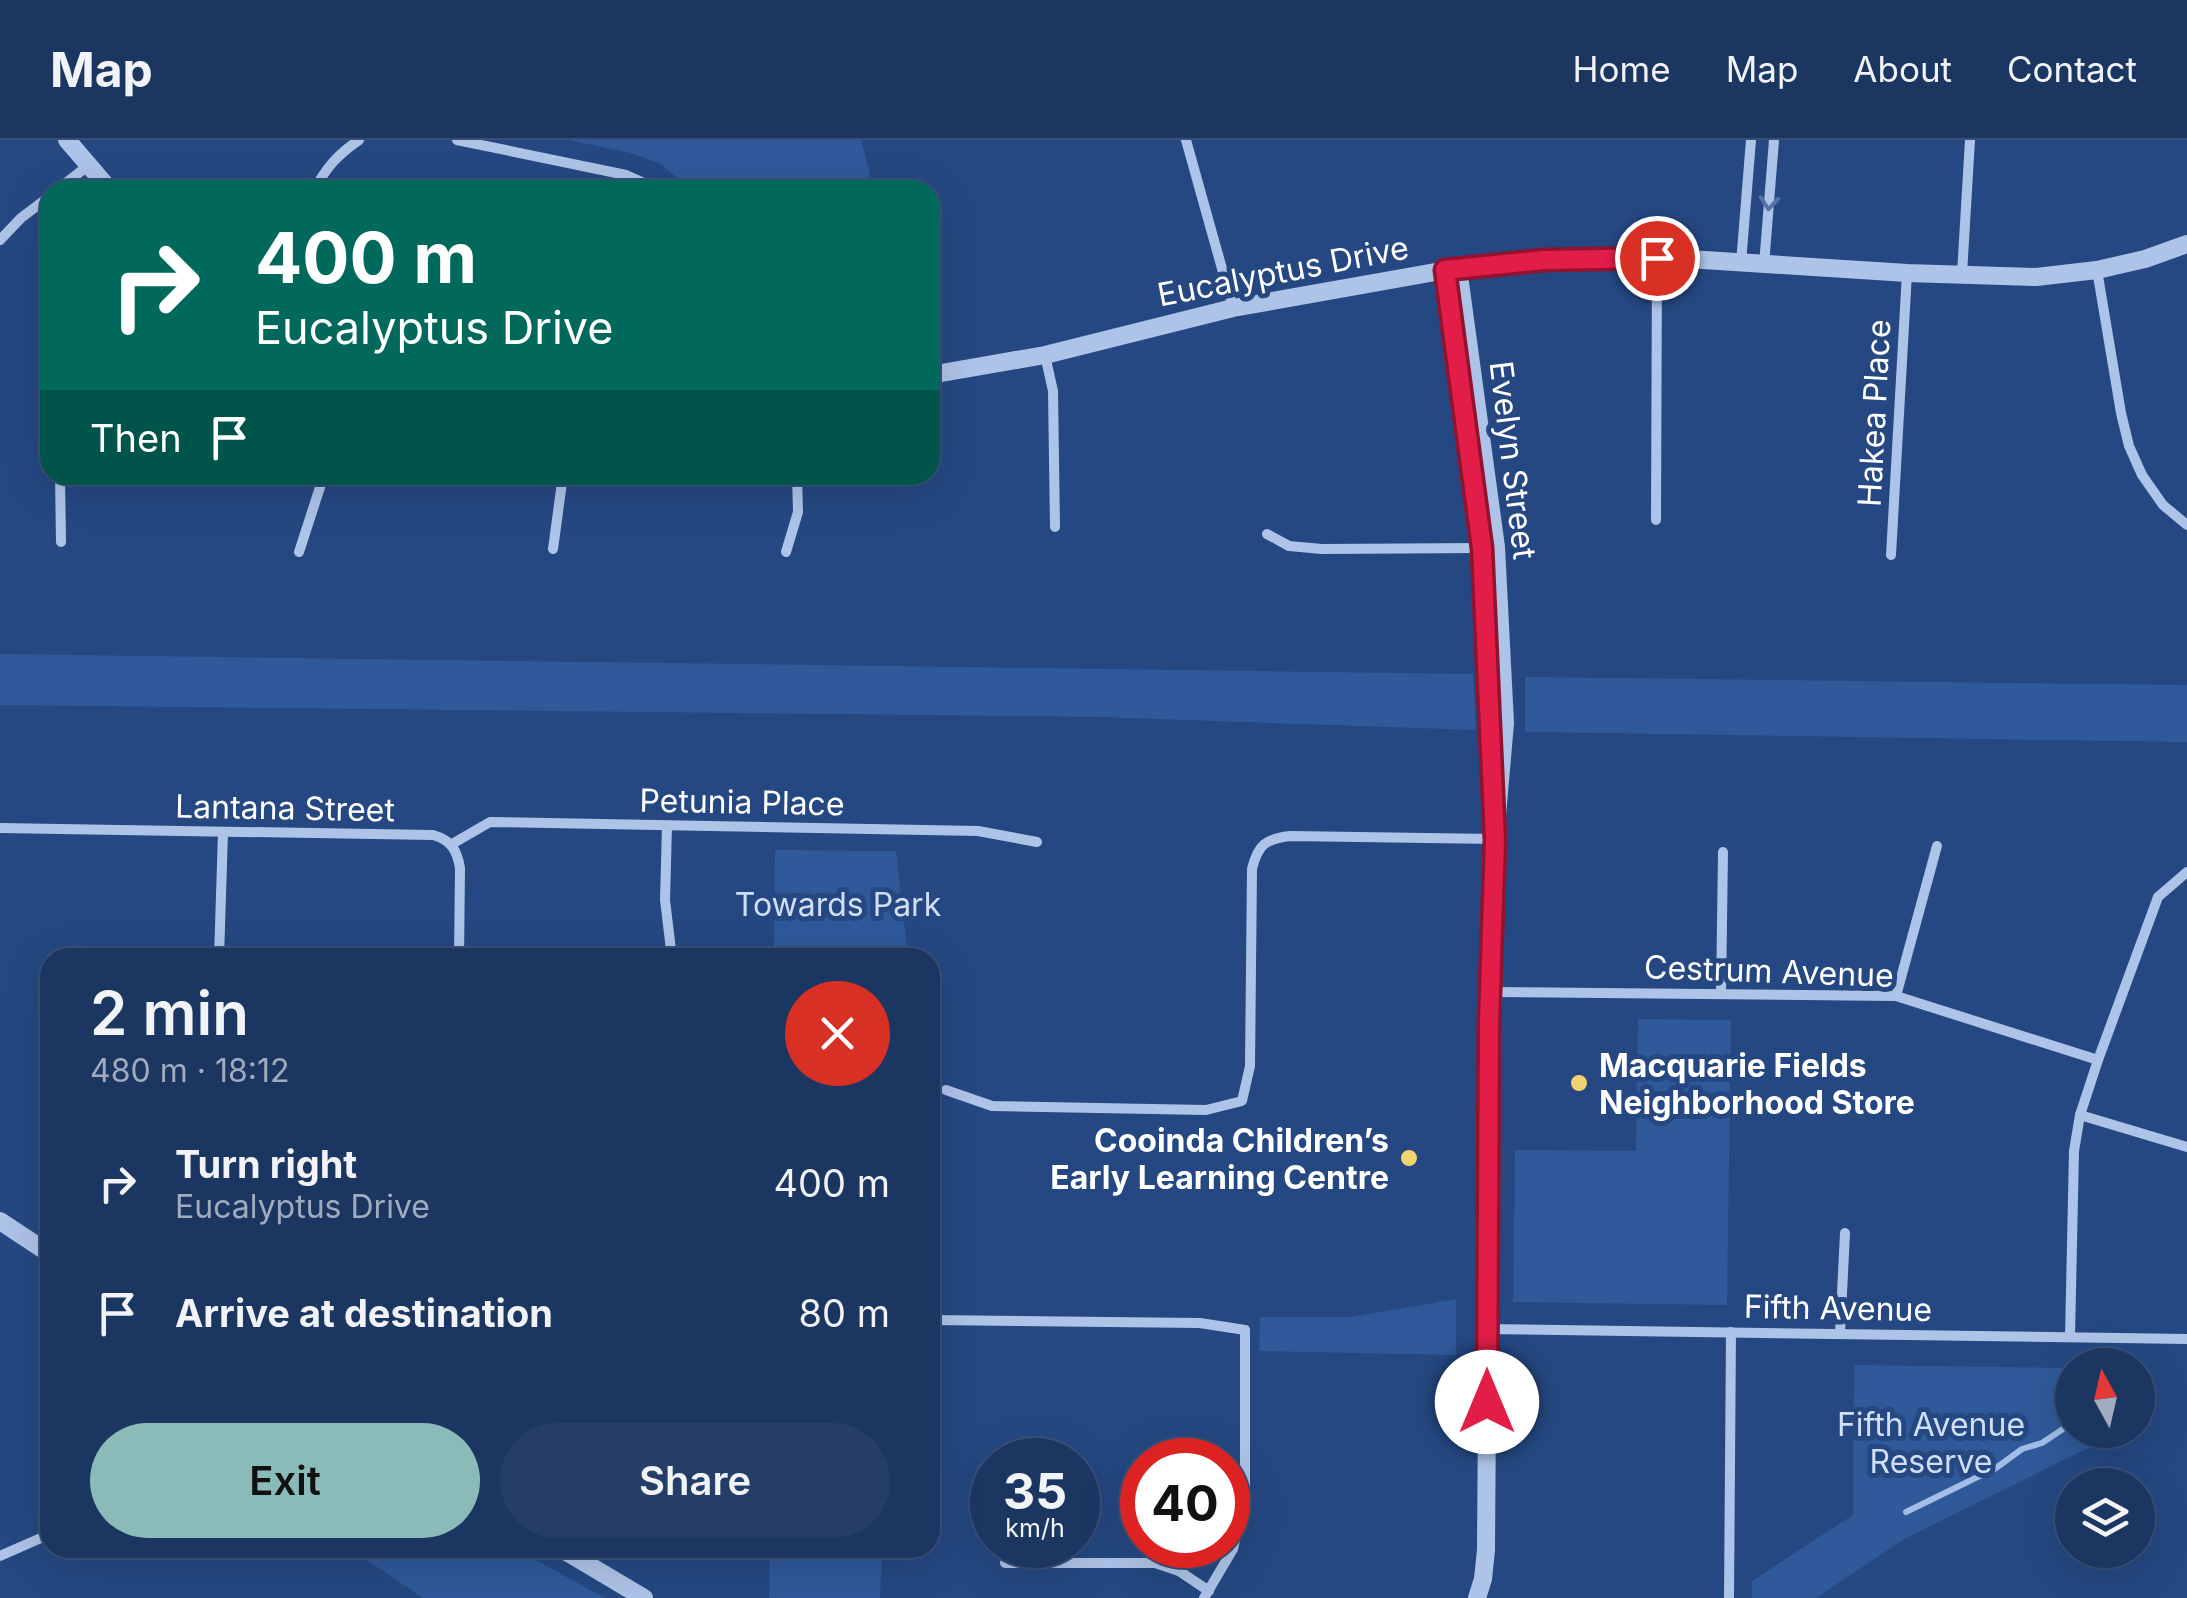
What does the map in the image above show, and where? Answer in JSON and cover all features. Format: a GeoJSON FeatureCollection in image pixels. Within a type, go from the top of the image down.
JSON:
{"type":"FeatureCollection","features":[{"type":"Feature","properties":{"kind":"street"},"geometry":{"type":"LineString","coordinates":[[67,140],[101,180]]}},
{"type":"Feature","properties":{"kind":"street"},"geometry":{"type":"LineString","coordinates":[[319,180],[344,150],[360,140]]}},
{"type":"Feature","properties":{"kind":"street"},"geometry":{"type":"LineString","coordinates":[[457,140],[637,180]]}},
{"type":"Feature","properties":{"kind":"street"},"geometry":{"type":"LineString","coordinates":[[1186,140],[1232,308]]}},
{"type":"Feature","properties":{"kind":"street"},"geometry":{"type":"LineString","coordinates":[[1740,264],[1751,140]]}},
{"type":"Feature","properties":{"kind":"street"},"geometry":{"type":"LineString","coordinates":[[1764,265],[1774,140]]}},
{"type":"Feature","properties":{"kind":"street"},"geometry":{"type":"LineString","coordinates":[[1962,274],[1970,140]]}},
{"type":"Feature","properties":{"kind":"street"},"geometry":{"type":"LineString","coordinates":[[69,180],[88,165]]}},
{"type":"Feature","properties":{"kind":"street"},"geometry":{"type":"LineString","coordinates":[[0,240],[40,204]]}},
{"type":"Feature","properties":{"kind":"street","name":"Eucalyptus Drive"},"geometry":{"type":"LineString","coordinates":[[940,373],[1045,355],[1232,308],[1452,269],[1544,260],[1657,258],[2036,277],[2096,270],[2187,244]]}},
{"type":"Feature","properties":{"kind":"street"},"geometry":{"type":"LineString","coordinates":[[1656,520],[1657,258]]}},
{"type":"Feature","properties":{"kind":"street","name":"Evelyn Street"},"geometry":{"type":"LineString","coordinates":[[1452,269],[1489,548],[1495,840],[1490,992],[1486,1550],[1477,1598]]}},
{"type":"Feature","properties":{"kind":"street"},"geometry":{"type":"LineString","coordinates":[[2096,270],[2129,446],[2142,475],[2163,505],[2187,524]]}},
{"type":"Feature","properties":{"kind":"street","name":"Hakea Place"},"geometry":{"type":"LineString","coordinates":[[1891,555],[1906,273]]}},
{"type":"Feature","properties":{"kind":"street"},"geometry":{"type":"LineString","coordinates":[[1045,355],[1053,390],[1055,527]]}},
{"type":"Feature","properties":{"kind":"street"},"geometry":{"type":"LineString","coordinates":[[60,485],[61,542]]}},
{"type":"Feature","properties":{"kind":"street"},"geometry":{"type":"LineString","coordinates":[[299,552],[321,485]]}},
{"type":"Feature","properties":{"kind":"street"},"geometry":{"type":"LineString","coordinates":[[554,550],[562,485]]}},
{"type":"Feature","properties":{"kind":"street"},"geometry":{"type":"LineString","coordinates":[[786,552],[798,512],[797,485]]}},
{"type":"Feature","properties":{"kind":"street"},"geometry":{"type":"LineString","coordinates":[[1268,534],[1290,546],[1322,549],[1489,548]]}},
{"type":"Feature","properties":{"kind":"street","name":"Petunia Place"},"geometry":{"type":"LineString","coordinates":[[452,844],[490,822],[978,831],[1037,842]]}},
{"type":"Feature","properties":{"kind":"street"},"geometry":{"type":"LineString","coordinates":[[666,826],[665,900],[671,948]]}},
{"type":"Feature","properties":{"kind":"street","name":"Lantana Street"},"geometry":{"type":"LineString","coordinates":[[0,828],[433,835],[452,844]]}},
{"type":"Feature","properties":{"kind":"street"},"geometry":{"type":"LineString","coordinates":[[219,948],[223,832]]}},
{"type":"Feature","properties":{"kind":"street"},"geometry":{"type":"LineString","coordinates":[[946,1090],[992,1106],[1206,1110],[1242,1101],[1250,1066],[1252,869],[1261,845],[1290,836],[1495,840]]}},
{"type":"Feature","properties":{"kind":"street"},"geometry":{"type":"LineString","coordinates":[[452,844],[460,868],[459,948]]}},
{"type":"Feature","properties":{"kind":"street"},"geometry":{"type":"LineString","coordinates":[[1896,996],[1937,846]]}},
{"type":"Feature","properties":{"kind":"street"},"geometry":{"type":"LineString","coordinates":[[1721,993],[1723,852]]}},
{"type":"Feature","properties":{"kind":"street"},"geometry":{"type":"LineString","coordinates":[[2070,1337],[2074,1151],[2080,1115],[2158,897],[2187,872]]}},
{"type":"Feature","properties":{"kind":"street","name":"Cestrum Avenue"},"geometry":{"type":"LineString","coordinates":[[1490,992],[1896,996],[2098,1060]]}},
{"type":"Feature","properties":{"kind":"street"},"geometry":{"type":"LineString","coordinates":[[2080,1115],[2187,1147]]}},
{"type":"Feature","properties":{"kind":"street"},"geometry":{"type":"LineString","coordinates":[[0,1221],[40,1247]]}},
{"type":"Feature","properties":{"kind":"street"},"geometry":{"type":"LineString","coordinates":[[1840,1332],[1845,1234]]}},
{"type":"Feature","properties":{"kind":"street"},"geometry":{"type":"LineString","coordinates":[[940,1320],[1200,1324],[1244,1330],[1245,1494],[1233,1549],[1206,1594],[1179,1571],[1155,1563],[1100,1563]]}},
{"type":"Feature","properties":{"kind":"street","name":"Fifth Avenue"},"geometry":{"type":"LineString","coordinates":[[1487,1329],[2187,1339]]}},
{"type":"Feature","properties":{"kind":"street"},"geometry":{"type":"LineString","coordinates":[[1728,1598],[1730,1332]]}},
{"type":"Feature","properties":{"kind":"street"},"geometry":{"type":"LineString","coordinates":[[0,1556],[40,1538]]}},
{"type":"Feature","properties":{"kind":"street"},"geometry":{"type":"LineString","coordinates":[[577,1558],[644,1598]]}},
{"type":"Feature","properties":{"kind":"green space"},"geometry":{"type":"Polygon","coordinates":[[[569,140],[861,140],[871,180],[680,180],[659,163],[569,140]]]}},
{"type":"Feature","properties":{"kind":"green space"},"geometry":{"type":"Polygon","coordinates":[[[0,654],[1473,674],[1476,730],[1100,717],[0,705],[0,654]]]}},
{"type":"Feature","properties":{"kind":"green space"},"geometry":{"type":"Polygon","coordinates":[[[1525,677],[2187,685],[2187,742],[1525,732],[1525,677]]]}},
{"type":"Feature","properties":{"kind":"green space","name":"Towards Park"},"geometry":{"type":"Polygon","coordinates":[[[775,850],[896,851],[907,948],[774,948],[775,850]]]}},
{"type":"Feature","properties":{"kind":"green space"},"geometry":{"type":"Polygon","coordinates":[[[1638,1019],[1731,1020],[1727,1305],[1513,1302],[1515,1150],[1636,1151],[1638,1019]]]}},
{"type":"Feature","properties":{"kind":"green space"},"geometry":{"type":"Polygon","coordinates":[[[1456,1299],[1456,1355],[1259,1351],[1260,1317],[1351,1317],[1456,1299]]]}},
{"type":"Feature","properties":{"kind":"green space","name":"Fifth Avenue Reserve"},"geometry":{"type":"Polygon","coordinates":[[[1854,1365],[2055,1368],[2055,1448],[2088,1448],[1906,1538],[1816,1598],[1752,1598],[1752,1581],[1853,1515],[1854,1365]]]}},
{"type":"Feature","properties":{"kind":"green space"},"geometry":{"type":"Polygon","coordinates":[[[364,1558],[532,1558],[605,1598],[423,1598],[364,1558]]]}},
{"type":"Feature","properties":{"kind":"green space"},"geometry":{"type":"Polygon","coordinates":[[[770,1558],[882,1558],[880,1598],[769,1598],[770,1558]]]}},
{"type":"Feature","properties":{"kind":"waterway"},"geometry":{"type":"LineString","coordinates":[[1906,1512],[2055,1434]]}},
{"type":"Feature","properties":{"kind":"place","name":"Macquarie Fields Neighborhood Store"},"geometry":{"type":"Point","coordinates":[1579,1083]}},
{"type":"Feature","properties":{"kind":"place","name":"Cooinda Children’s Early Learning Centre"},"geometry":{"type":"Point","coordinates":[1409,1158]}},
{"type":"Feature","properties":{"kind":"route"},"geometry":{"type":"LineString","coordinates":[[1487,1402],[1489,1022],[1495,840],[1482,548],[1445,270],[1544,260],[1657,258]]}}]}
